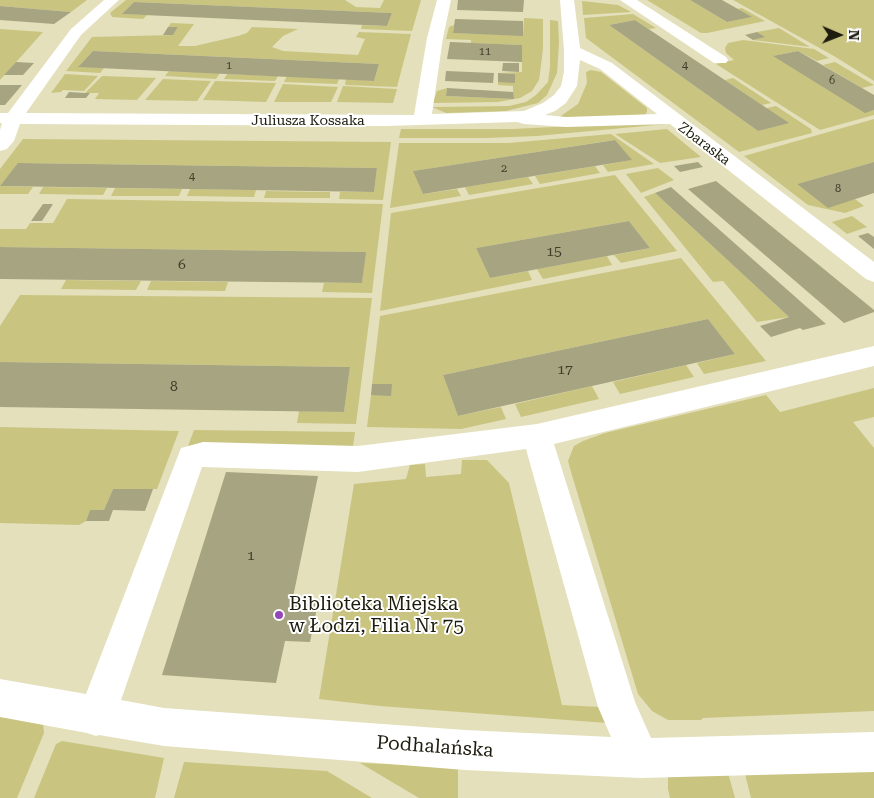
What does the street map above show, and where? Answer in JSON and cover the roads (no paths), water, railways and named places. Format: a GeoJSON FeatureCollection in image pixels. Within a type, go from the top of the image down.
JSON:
{"type":"FeatureCollection","features":[{"type":"Feature","properties":{"kind":"street"},"geometry":{"type":"LineString","coordinates":[[0,145],[7,137],[7,118],[80,28],[112,0]]}},
{"type":"Feature","properties":{"kind":"street"},"geometry":{"type":"LineString","coordinates":[[422,120],[435,38],[444,0]]}},
{"type":"Feature","properties":{"kind":"street"},"geometry":{"type":"LineString","coordinates":[[567,0],[572,51]]}},
{"type":"Feature","properties":{"kind":"street"},"geometry":{"type":"LineString","coordinates":[[626,0],[720,60]]}},
{"type":"Feature","properties":{"kind":"street","name":"Juliusza Kossaka"},"geometry":{"type":"LineString","coordinates":[[7,118],[386,121],[518,118],[536,114],[550,107],[565,94],[571,79],[572,51]]}},
{"type":"Feature","properties":{"kind":"street","name":"Zbaraska"},"geometry":{"type":"LineString","coordinates":[[572,51],[606,66],[671,119],[874,274]]}},
{"type":"Feature","properties":{"kind":"street"},"geometry":{"type":"LineString","coordinates":[[518,118],[566,122],[671,119]]}},
{"type":"Feature","properties":{"kind":"street"},"geometry":{"type":"LineString","coordinates":[[96,717],[191,457],[203,454],[358,458],[537,436],[874,356]]}},
{"type":"Feature","properties":{"kind":"street"},"geometry":{"type":"LineString","coordinates":[[537,436],[617,707],[640,758]]}},
{"type":"Feature","properties":{"kind":"street","name":"Podhalańska"},"geometry":{"type":"LineString","coordinates":[[0,698],[96,717],[174,728],[465,750],[640,758],[874,752]]}},
{"type":"Feature","properties":{"kind":"place","name":"Biblioteka Miejska w Łodzi, Filia Nr 75"},"geometry":{"type":"Point","coordinates":[279,615]}}]}
